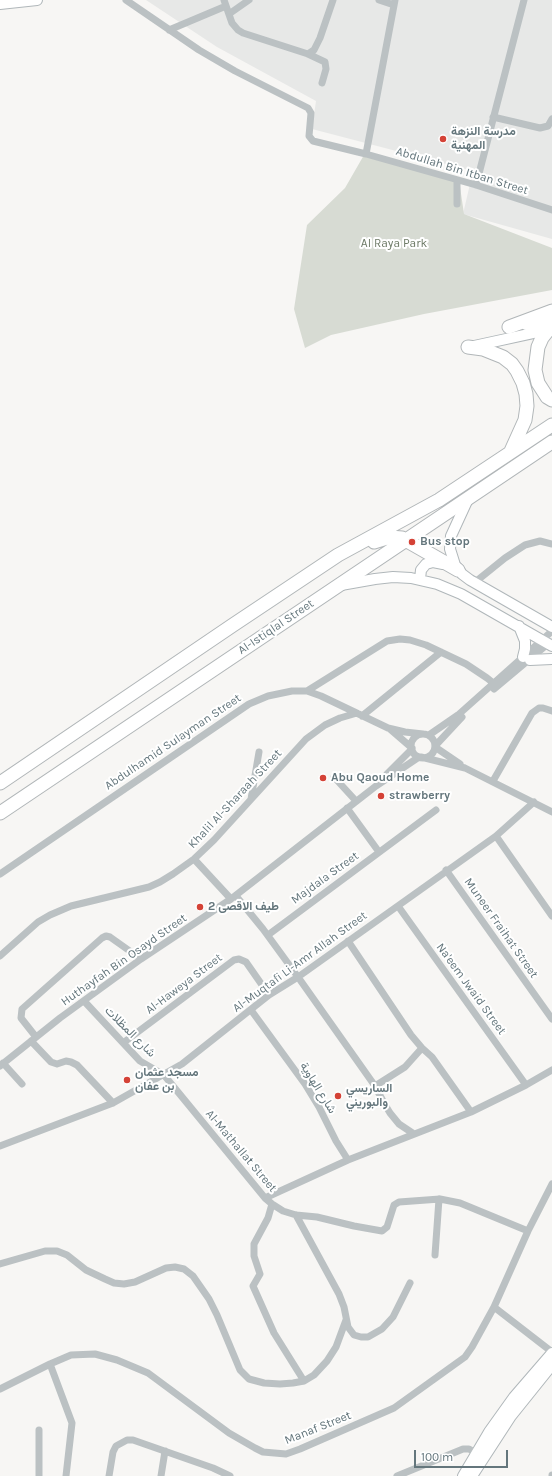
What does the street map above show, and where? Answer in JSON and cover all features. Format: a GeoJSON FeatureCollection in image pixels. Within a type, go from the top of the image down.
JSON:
{"type":"FeatureCollection","features":[{"type":"Feature","properties":{"kind":"highway"},"geometry":{"type":"LineString","coordinates":[[509,327],[552,311]]}},
{"type":"Feature","properties":{"kind":"highway"},"geometry":{"type":"LineString","coordinates":[[551,327],[542,338],[538,347],[535,370],[538,383],[547,396],[552,400]]}},
{"type":"Feature","properties":{"kind":"highway"},"geometry":{"type":"LineString","coordinates":[[468,347],[483,350],[503,357],[518,371],[523,383],[527,406],[525,420],[511,452]]}},
{"type":"Feature","properties":{"kind":"highway","name":"Al-Istiqlal Street"},"geometry":{"type":"LineString","coordinates":[[0,783],[338,555],[439,500],[552,425]]}},
{"type":"Feature","properties":{"kind":"highway","name":"Al-Istiqlal Street"},"geometry":{"type":"LineString","coordinates":[[0,813],[281,629],[338,586],[552,442]]}},
{"type":"Feature","properties":{"kind":"highway"},"geometry":{"type":"LineString","coordinates":[[359,543],[368,544],[390,537],[398,537],[407,540],[458,570]]}},
{"type":"Feature","properties":{"kind":"main road"},"geometry":{"type":"LineString","coordinates":[[0,4],[37,0]]}},
{"type":"Feature","properties":{"kind":"main road"},"geometry":{"type":"LineString","coordinates":[[509,327],[551,327]]}},
{"type":"Feature","properties":{"kind":"main road"},"geometry":{"type":"LineString","coordinates":[[468,347],[551,327]]}},
{"type":"Feature","properties":{"kind":"main road"},"geometry":{"type":"LineString","coordinates":[[458,570],[451,555],[450,543],[453,529],[468,498]]}},
{"type":"Feature","properties":{"kind":"main road"},"geometry":{"type":"LineString","coordinates":[[420,579],[422,568],[430,562],[436,562],[458,570],[474,583],[552,628]]}},
{"type":"Feature","properties":{"kind":"main road"},"geometry":{"type":"LineString","coordinates":[[338,586],[384,578],[402,577],[420,579],[453,590],[549,642]]}},
{"type":"Feature","properties":{"kind":"main road"},"geometry":{"type":"LineString","coordinates":[[518,626],[525,641],[526,658],[552,659]]}},
{"type":"Feature","properties":{"kind":"main road"},"geometry":{"type":"LineString","coordinates":[[463,1476],[489,1432],[514,1397],[552,1352]]}},
{"type":"Feature","properties":{"kind":"main road"},"geometry":{"type":"LineString","coordinates":[[472,1476],[511,1416],[551,1368]]}},
{"type":"Feature","properties":{"kind":"street"},"geometry":{"type":"LineString","coordinates":[[126,0],[169,30],[225,3],[228,14],[235,26],[243,33],[322,60],[327,65],[322,83]]}},
{"type":"Feature","properties":{"kind":"street"},"geometry":{"type":"LineString","coordinates":[[228,14],[249,0]]}},
{"type":"Feature","properties":{"kind":"street"},"geometry":{"type":"LineString","coordinates":[[308,54],[314,50],[320,38],[333,0]]}},
{"type":"Feature","properties":{"kind":"street"},"geometry":{"type":"LineString","coordinates":[[366,154],[394,2],[379,0]]}},
{"type":"Feature","properties":{"kind":"street"},"geometry":{"type":"LineString","coordinates":[[476,185],[524,0]]}},
{"type":"Feature","properties":{"kind":"street","name":"Abdullah Bin Itban Street"},"geometry":{"type":"LineString","coordinates":[[169,30],[235,71],[308,108],[311,113],[309,136],[313,141],[366,154],[476,185],[552,210]]}},
{"type":"Feature","properties":{"kind":"street"},"geometry":{"type":"LineString","coordinates":[[493,117],[540,128],[548,126],[552,119]]}},
{"type":"Feature","properties":{"kind":"street"},"geometry":{"type":"LineString","coordinates":[[457,180],[457,204]]}},
{"type":"Feature","properties":{"kind":"street"},"geometry":{"type":"LineString","coordinates":[[474,583],[505,558],[525,545],[540,542],[552,544]]}},
{"type":"Feature","properties":{"kind":"street"},"geometry":{"type":"LineString","coordinates":[[420,757],[431,755],[435,746],[496,685],[526,658],[549,642],[552,631]]}},
{"type":"Feature","properties":{"kind":"street","name":"Abdulhamid Sulayman Street"},"geometry":{"type":"LineString","coordinates":[[0,874],[248,704],[268,696],[292,691],[307,691],[387,641],[400,639],[410,640],[426,645],[466,664],[496,685]]}},
{"type":"Feature","properties":{"kind":"street"},"geometry":{"type":"LineString","coordinates":[[360,714],[441,652]]}},
{"type":"Feature","properties":{"kind":"street"},"geometry":{"type":"LineString","coordinates":[[412,749],[413,740],[416,737],[426,735],[454,719],[496,685]]}},
{"type":"Feature","properties":{"kind":"street"},"geometry":{"type":"LineString","coordinates":[[307,691],[321,696],[388,728],[426,735],[433,740],[435,746],[465,768]]}},
{"type":"Feature","properties":{"kind":"street"},"geometry":{"type":"LineString","coordinates":[[493,781],[532,713],[539,708],[552,711]]}},
{"type":"Feature","properties":{"kind":"street","name":"Khalil Al-Sharaah Street"},"geometry":{"type":"LineString","coordinates":[[0,956],[38,922],[50,915],[71,906],[149,887],[160,882],[194,859],[238,815],[306,739],[325,725],[347,715],[360,714]]}},
{"type":"Feature","properties":{"kind":"street"},"geometry":{"type":"LineString","coordinates":[[388,728],[420,757],[465,768],[552,812]]}},
{"type":"Feature","properties":{"kind":"street","name":"Huthayfah Bin Osayd Street"},"geometry":{"type":"LineString","coordinates":[[376,786],[412,749]]}},
{"type":"Feature","properties":{"kind":"street"},"geometry":{"type":"LineString","coordinates":[[251,799],[259,752]]}},
{"type":"Feature","properties":{"kind":"street","name":"Huthayfah Bin Osayd Street"},"geometry":{"type":"LineString","coordinates":[[2,1064],[141,959],[234,898],[356,800],[420,757]]}},
{"type":"Feature","properties":{"kind":"street"},"geometry":{"type":"LineString","coordinates":[[334,777],[356,800]]}},
{"type":"Feature","properties":{"kind":"street","name":"Al-Muqtafi Li-Amr Allah Street"},"geometry":{"type":"LineString","coordinates":[[0,1146],[113,1103],[182,1064],[269,995],[298,977],[446,870],[496,836],[534,802]]}},
{"type":"Feature","properties":{"kind":"street"},"geometry":{"type":"LineString","coordinates":[[347,808],[379,852]]}},
{"type":"Feature","properties":{"kind":"street","name":"Majdala Street"},"geometry":{"type":"LineString","coordinates":[[268,935],[436,810]]}},
{"type":"Feature","properties":{"kind":"street"},"geometry":{"type":"LineString","coordinates":[[496,836],[552,916]]}},
{"type":"Feature","properties":{"kind":"street"},"geometry":{"type":"LineString","coordinates":[[194,859],[234,898],[268,935],[375,1086],[384,1104],[399,1124],[414,1134]]}},
{"type":"Feature","properties":{"kind":"street","name":"Muneer Fraihat Street"},"geometry":{"type":"LineString","coordinates":[[446,870],[552,1019]]}},
{"type":"Feature","properties":{"kind":"street","name":"Na'eem Jwaid Street"},"geometry":{"type":"LineString","coordinates":[[398,906],[526,1085]]}},
{"type":"Feature","properties":{"kind":"street"},"geometry":{"type":"LineString","coordinates":[[113,1103],[77,1065],[66,1061],[57,1064],[51,1062],[21,1018],[22,1009],[106,936],[110,937],[141,959]]}},
{"type":"Feature","properties":{"kind":"street"},"geometry":{"type":"LineString","coordinates":[[348,941],[411,1035],[432,1057],[471,1112]]}},
{"type":"Feature","properties":{"kind":"street","name":"Al-Haweya Street"},"geometry":{"type":"LineString","coordinates":[[123,1043],[234,960],[239,959],[246,962],[269,995]]}},
{"type":"Feature","properties":{"kind":"street","name":"شارع المظلات"},"geometry":{"type":"LineString","coordinates":[[84,1001],[140,1061],[164,1075]]}},
{"type":"Feature","properties":{"kind":"street","name":"شارع الهاوية"},"geometry":{"type":"LineString","coordinates":[[251,1010],[305,1084],[348,1160]]}},
{"type":"Feature","properties":{"kind":"street"},"geometry":{"type":"LineString","coordinates":[[375,1086],[405,1067],[422,1048]]}},
{"type":"Feature","properties":{"kind":"street"},"geometry":{"type":"LineString","coordinates":[[2,1064],[22,1084]]}},
{"type":"Feature","properties":{"kind":"street"},"geometry":{"type":"LineString","coordinates":[[265,1198],[348,1160],[471,1112],[526,1085],[552,1070]]}},
{"type":"Feature","properties":{"kind":"street","name":"Al-Mathallat Street"},"geometry":{"type":"LineString","coordinates":[[164,1075],[265,1198],[283,1211],[296,1215],[317,1217],[354,1226],[382,1230],[387,1227],[394,1205],[399,1202],[439,1199]]}},
{"type":"Feature","properties":{"kind":"street","name":"Manaf Street"},"geometry":{"type":"LineString","coordinates":[[0,1389],[71,1355],[95,1354],[117,1360],[148,1373],[229,1434],[263,1452],[286,1454],[300,1449],[394,1408],[465,1357],[494,1308],[528,1231],[551,1186]]}},
{"type":"Feature","properties":{"kind":"street"},"geometry":{"type":"LineString","coordinates":[[435,1255],[439,1199],[460,1203],[528,1231]]}},
{"type":"Feature","properties":{"kind":"street"},"geometry":{"type":"LineString","coordinates":[[272,1204],[268,1218],[254,1244],[254,1252],[260,1274],[253,1286],[274,1333],[304,1381]]}},
{"type":"Feature","properties":{"kind":"street"},"geometry":{"type":"LineString","coordinates":[[296,1215],[339,1294],[349,1330],[357,1336],[368,1337],[378,1332],[390,1321],[410,1283]]}},
{"type":"Feature","properties":{"kind":"street"},"geometry":{"type":"LineString","coordinates":[[0,1264],[45,1251],[57,1251],[72,1258],[83,1268],[100,1277],[114,1283],[124,1284],[135,1282],[166,1268],[175,1267],[184,1269],[193,1276],[209,1299],[217,1314],[237,1367],[242,1374],[252,1380],[264,1383],[286,1384],[304,1381],[318,1372],[332,1354],[340,1340],[346,1320]]}},
{"type":"Feature","properties":{"kind":"street"},"geometry":{"type":"LineString","coordinates":[[494,1308],[552,1352]]}},
{"type":"Feature","properties":{"kind":"street"},"geometry":{"type":"LineString","coordinates":[[50,1364],[72,1423],[66,1476]]}},
{"type":"Feature","properties":{"kind":"street"},"geometry":{"type":"LineString","coordinates":[[38,1430],[39,1476]]}},
{"type":"Feature","properties":{"kind":"street"},"geometry":{"type":"LineString","coordinates":[[109,1476],[113,1452],[116,1446],[121,1442],[133,1440],[213,1468],[230,1476]]}},
{"type":"Feature","properties":{"kind":"street"},"geometry":{"type":"LineString","coordinates":[[397,1476],[463,1449],[469,1449],[476,1454]]}},
{"type":"Feature","properties":{"kind":"street"},"geometry":{"type":"LineString","coordinates":[[160,1476],[165,1451]]}},
{"type":"Feature","properties":{"kind":"street"},"geometry":{"type":"LineString","coordinates":[[212,1476],[213,1468]]}},
{"type":"Feature","properties":{"kind":"shaded area"},"geometry":{"type":"Polygon","coordinates":[[[146,0],[552,0],[552,239],[463,214],[473,171],[312,129],[316,101],[217,47],[146,0]]]}},
{"type":"Feature","properties":{"kind":"green space","name":"Al Raya Park"},"geometry":{"type":"Polygon","coordinates":[[[364,155],[459,180],[464,214],[552,248],[552,290],[424,314],[331,335],[305,348],[294,309],[307,225],[345,188],[364,155]]]}},
{"type":"Feature","properties":{"kind":"place","name":"مدرسة النزهة المهنية"},"geometry":{"type":"Point","coordinates":[443,139]}},
{"type":"Feature","properties":{"kind":"place","name":"Bus stop"},"geometry":{"type":"Point","coordinates":[412,542]}},
{"type":"Feature","properties":{"kind":"place","name":"Abu Qaoud Home"},"geometry":{"type":"Point","coordinates":[323,778]}},
{"type":"Feature","properties":{"kind":"place","name":"strawberry"},"geometry":{"type":"Point","coordinates":[381,796]}},
{"type":"Feature","properties":{"kind":"place","name":"طيف الاقصى 2"},"geometry":{"type":"Point","coordinates":[200,907]}},
{"type":"Feature","properties":{"kind":"place","name":"مسجد عثمان بن عفان"},"geometry":{"type":"Point","coordinates":[127,1080]}},
{"type":"Feature","properties":{"kind":"place","name":"الساريسي والبوريني"},"geometry":{"type":"Point","coordinates":[338,1096]}}]}
